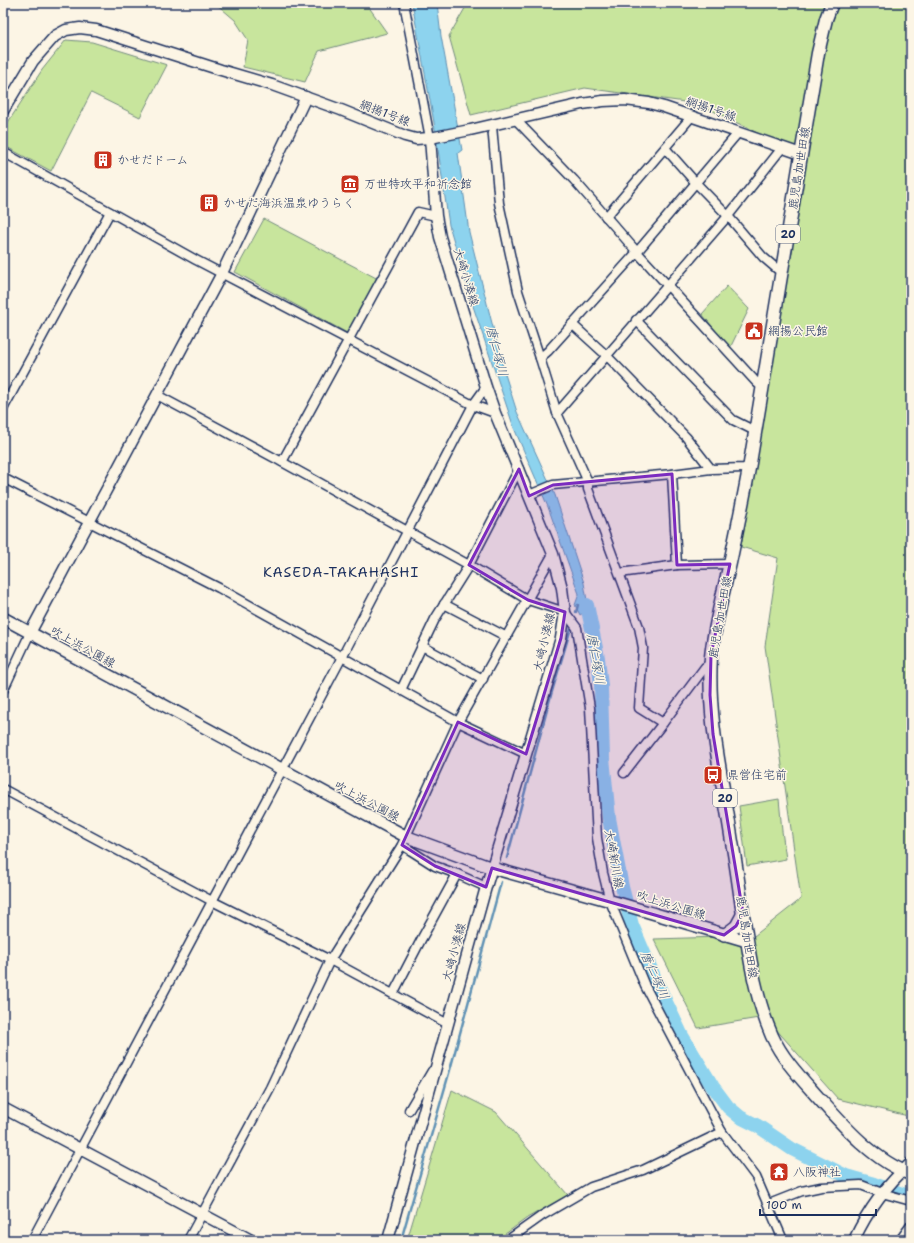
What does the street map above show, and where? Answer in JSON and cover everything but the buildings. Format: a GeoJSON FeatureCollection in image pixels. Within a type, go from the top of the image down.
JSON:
{"type":"FeatureCollection","features":[{"type":"Feature","properties":{"kind":"main road","name":"鹿児島加世田線"},"geometry":{"type":"LineString","coordinates":[[832,3],[826,19],[818,53],[749,466],[730,564],[717,620],[711,663],[710,696],[713,734],[728,815],[747,941],[763,1015],[781,1052],[843,1125],[866,1146],[908,1170]]}},
{"type":"Feature","properties":{"kind":"main road","name":"吹上浜公園線"},"geometry":{"type":"LineString","coordinates":[[3,618],[281,770],[403,841],[747,941]]}},
{"type":"Feature","properties":{"kind":"main road"},"geometry":{"type":"LineString","coordinates":[[724,935],[736,926],[743,913]]}},
{"type":"Feature","properties":{"kind":"street","name":"大崎小湊線"},"geometry":{"type":"LineString","coordinates":[[388,1240],[486,887],[561,638],[565,612],[562,588],[553,554],[533,494],[519,469],[495,413],[440,237],[436,216],[430,138],[404,3]]}},
{"type":"Feature","properties":{"kind":"street","name":"網揚1号線"},"geometry":{"type":"LineString","coordinates":[[3,111],[32,61],[55,36],[66,30],[80,28],[96,30],[272,85],[416,139],[430,138],[492,126],[582,104],[625,100],[649,103],[692,116],[801,154]]}},
{"type":"Feature","properties":{"kind":"street"},"geometry":{"type":"LineString","coordinates":[[3,690],[30,632],[222,273],[306,97]]}},
{"type":"Feature","properties":{"kind":"street"},"geometry":{"type":"LineString","coordinates":[[606,217],[692,116]]}},
{"type":"Feature","properties":{"kind":"street"},"geometry":{"type":"LineString","coordinates":[[516,120],[574,180],[637,252],[762,387]]}},
{"type":"Feature","properties":{"kind":"street"},"geometry":{"type":"LineString","coordinates":[[492,126],[499,203],[518,291],[557,413],[588,482],[588,489],[637,618],[643,648],[639,708],[663,723]]}},
{"type":"Feature","properties":{"kind":"street"},"geometry":{"type":"LineString","coordinates":[[540,358],[637,252],[738,133]]}},
{"type":"Feature","properties":{"kind":"street"},"geometry":{"type":"LineString","coordinates":[[665,148],[728,216],[763,257],[776,269],[783,269]]}},
{"type":"Feature","properties":{"kind":"street"},"geometry":{"type":"LineString","coordinates":[[557,413],[636,320],[728,216],[782,148]]}},
{"type":"Feature","properties":{"kind":"street"},"geometry":{"type":"LineString","coordinates":[[3,152],[222,273],[473,405],[495,413]]}},
{"type":"Feature","properties":{"kind":"street"},"geometry":{"type":"LineString","coordinates":[[3,409],[110,212]]}},
{"type":"Feature","properties":{"kind":"street"},"geometry":{"type":"LineString","coordinates":[[282,462],[418,212],[436,216]]}},
{"type":"Feature","properties":{"kind":"street"},"geometry":{"type":"LineString","coordinates":[[636,320],[732,420],[755,432]]}},
{"type":"Feature","properties":{"kind":"street"},"geometry":{"type":"LineString","coordinates":[[572,324],[606,355],[686,437],[711,469]]}},
{"type":"Feature","properties":{"kind":"street"},"geometry":{"type":"LineString","coordinates":[[32,1240],[342,657],[473,405],[486,387]]}},
{"type":"Feature","properties":{"kind":"street"},"geometry":{"type":"LineString","coordinates":[[158,395],[408,531],[528,600],[565,612]]}},
{"type":"Feature","properties":{"kind":"street"},"geometry":{"type":"LineString","coordinates":[[533,494],[553,485],[711,469],[744,468],[749,466]]}},
{"type":"Feature","properties":{"kind":"street"},"geometry":{"type":"LineString","coordinates":[[401,690],[435,619],[469,565],[519,469]]}},
{"type":"Feature","properties":{"kind":"street"},"geometry":{"type":"LineString","coordinates":[[672,474],[677,565]]}},
{"type":"Feature","properties":{"kind":"street"},"geometry":{"type":"LineString","coordinates":[[3,478],[90,521],[218,588],[458,722],[526,754]]}},
{"type":"Feature","properties":{"kind":"street"},"geometry":{"type":"LineString","coordinates":[[188,1240],[270,1088],[330,960],[403,841],[458,722],[553,554]]}},
{"type":"Feature","properties":{"kind":"street"},"geometry":{"type":"LineString","coordinates":[[620,572],[677,565],[730,564]]}},
{"type":"Feature","properties":{"kind":"street"},"geometry":{"type":"LineString","coordinates":[[444,604],[507,637]]}},
{"type":"Feature","properties":{"kind":"street","name":"大崎新川線"},"geometry":{"type":"LineString","coordinates":[[565,612],[577,628],[590,708],[597,838],[603,873],[645,986],[722,1132],[756,1177],[783,1240]]}},
{"type":"Feature","properties":{"kind":"street"},"geometry":{"type":"LineString","coordinates":[[422,646],[483,679]]}},
{"type":"Feature","properties":{"kind":"street"},"geometry":{"type":"LineString","coordinates":[[624,773],[705,667],[711,663]]}},
{"type":"Feature","properties":{"kind":"street"},"geometry":{"type":"LineString","coordinates":[[3,789],[212,901],[330,960],[448,1024]]}},
{"type":"Feature","properties":{"kind":"street"},"geometry":{"type":"LineString","coordinates":[[403,841],[435,866],[458,874],[486,887]]}},
{"type":"Feature","properties":{"kind":"street"},"geometry":{"type":"LineString","coordinates":[[393,994],[458,874]]}},
{"type":"Feature","properties":{"kind":"street"},"geometry":{"type":"LineString","coordinates":[[409,1110],[438,1063]]}},
{"type":"Feature","properties":{"kind":"street"},"geometry":{"type":"LineString","coordinates":[[3,1108],[251,1240]]}},
{"type":"Feature","properties":{"kind":"street"},"geometry":{"type":"LineString","coordinates":[[508,1240],[543,1215],[591,1187],[643,1170],[722,1132]]}},
{"type":"Feature","properties":{"kind":"street"},"geometry":{"type":"LineString","coordinates":[[854,1240],[868,1213],[883,1192],[892,1182],[908,1170]]}},
{"type":"Feature","properties":{"kind":"street"},"geometry":{"type":"LineString","coordinates":[[768,1204],[802,1191],[821,1187],[861,1185],[911,1201]]}},
{"type":"Feature","properties":{"kind":"street"},"geometry":{"type":"LineString","coordinates":[[900,1240],[911,1225]]}},
{"type":"Feature","properties":{"kind":"highlighted area"},"geometry":{"type":"Polygon","coordinates":[[[519,469],[529,496],[553,485],[672,474],[677,565],[730,564],[711,655],[710,695],[713,734],[743,913],[736,926],[724,935],[492,868],[486,887],[435,866],[402,845],[458,722],[526,754],[561,638],[565,612],[528,600],[469,565],[519,469]]]}},
{"type":"Feature","properties":{"kind":"green space"},"geometry":{"type":"Polygon","coordinates":[[[215,3],[366,3],[387,33],[319,51],[305,82],[243,67],[248,40],[235,20],[215,3]]]}},
{"type":"Feature","properties":{"kind":"green space"},"geometry":{"type":"Polygon","coordinates":[[[468,3],[911,3],[911,1115],[908,1116],[838,1099],[765,1017],[698,1028],[654,939],[754,936],[801,899],[765,646],[778,558],[741,547],[800,154],[699,104],[585,88],[471,115],[449,36],[468,3]]]}},
{"type":"Feature","properties":{"kind":"green space"},"geometry":{"type":"Polygon","coordinates":[[[66,40],[92,42],[167,65],[140,117],[91,93],[51,171],[3,145],[3,130],[42,70],[66,40]]]}},
{"type":"Feature","properties":{"kind":"green space"},"geometry":{"type":"Polygon","coordinates":[[[264,219],[380,280],[349,334],[235,272],[264,219]]]}},
{"type":"Feature","properties":{"kind":"green space"},"geometry":{"type":"Polygon","coordinates":[[[727,286],[749,309],[730,348],[702,314],[727,286]]]}},
{"type":"Feature","properties":{"kind":"green space"},"geometry":{"type":"Polygon","coordinates":[[[779,799],[786,859],[747,866],[739,806],[779,799]]]}},
{"type":"Feature","properties":{"kind":"green space"},"geometry":{"type":"Polygon","coordinates":[[[452,1090],[496,1112],[568,1195],[527,1218],[497,1240],[407,1240],[452,1090]]]}},
{"type":"Feature","properties":{"kind":"water"},"geometry":{"type":"Polygon","coordinates":[[[412,3],[437,3],[441,36],[462,150],[458,153],[469,232],[504,371],[517,412],[555,495],[584,583],[591,624],[583,613],[580,615],[575,605],[579,594],[548,507],[514,428],[473,306],[449,225],[434,122],[412,3]]]}},
{"type":"Feature","properties":{"kind":"waterway"},"geometry":{"type":"LineString","coordinates":[[576,612],[578,605]]}},
{"type":"Feature","properties":{"kind":"waterway","name":"唐仁塚川"},"geometry":{"type":"LineString","coordinates":[[587,605],[598,658],[601,686],[603,758],[609,818],[622,887],[632,925],[682,1036],[713,1087],[728,1107],[740,1117],[758,1126],[792,1149],[846,1176],[911,1197]]}},
{"type":"Feature","properties":{"kind":"waterway"},"geometry":{"type":"LineString","coordinates":[[507,858],[551,695],[571,628]]}},
{"type":"Feature","properties":{"kind":"waterway"},"geometry":{"type":"LineString","coordinates":[[401,1240],[450,1070],[501,882]]}},
{"type":"Feature","properties":{"kind":"place","name":"かせだドーム"},"geometry":{"type":"Point","coordinates":[103,160]}},
{"type":"Feature","properties":{"kind":"place","name":"万世特攻平和祈念館"},"geometry":{"type":"Point","coordinates":[350,184]}},
{"type":"Feature","properties":{"kind":"place","name":"かせだ海浜温泉ゆうらく"},"geometry":{"type":"Point","coordinates":[209,203]}},
{"type":"Feature","properties":{"kind":"place","name":"網揚公民館"},"geometry":{"type":"Point","coordinates":[754,331]}},
{"type":"Feature","properties":{"kind":"place","name":"県営住宅前"},"geometry":{"type":"Point","coordinates":[713,775]}},
{"type":"Feature","properties":{"kind":"place","name":"八阪神社"},"geometry":{"type":"Point","coordinates":[779,1172]}},
{"type":"Feature","properties":{"kind":"district","name":"KASEDA-TAKAHASHI"},"geometry":{"type":"Point","coordinates":[341,572]}}]}
